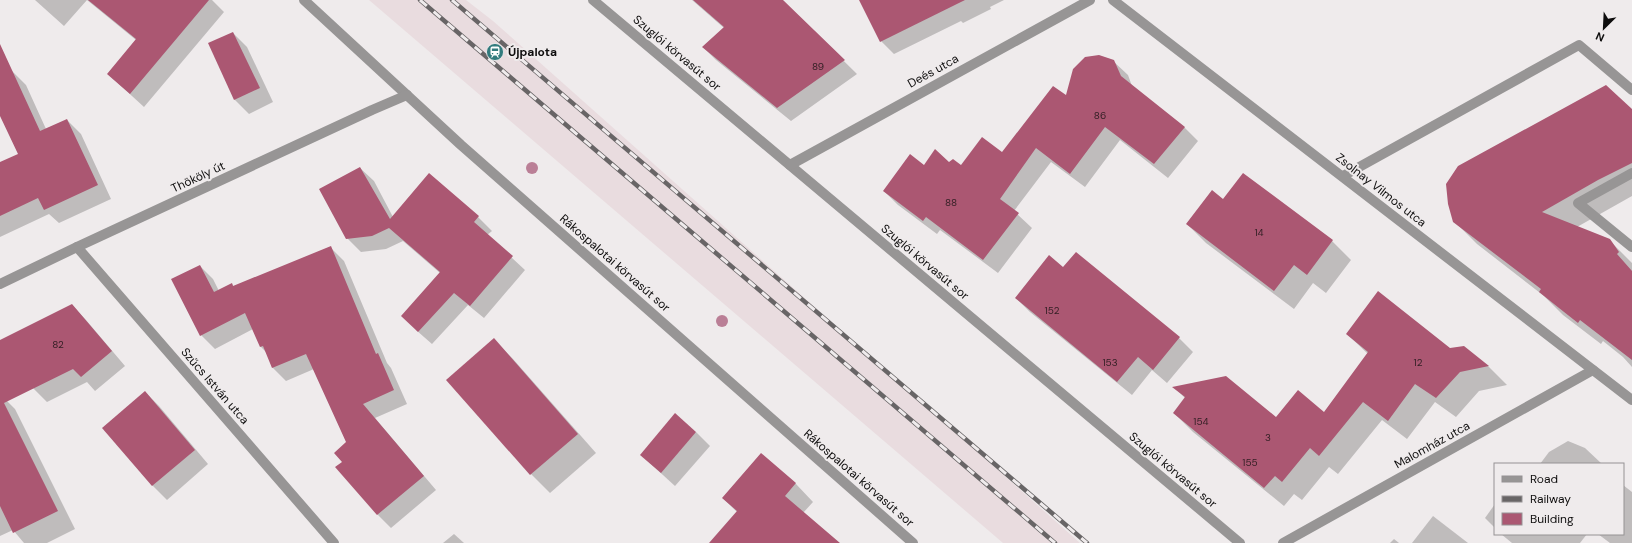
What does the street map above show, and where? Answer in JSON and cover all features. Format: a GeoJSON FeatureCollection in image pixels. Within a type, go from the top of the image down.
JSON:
{"type":"FeatureCollection","features":[{"type":"Feature","properties":{"kind":"street","name":"Rákospalotai körvasút sor"},"geometry":{"type":"LineString","coordinates":[[304,0],[461,145],[913,543]]}},
{"type":"Feature","properties":{"kind":"street","name":"Szuglói körvasút sor"},"geometry":{"type":"LineString","coordinates":[[593,0],[1240,543]]}},
{"type":"Feature","properties":{"kind":"street","name":"Deés utca"},"geometry":{"type":"LineString","coordinates":[[790,165],[1090,0]]}},
{"type":"Feature","properties":{"kind":"street","name":"Zsolnay Vilmos utca"},"geometry":{"type":"LineString","coordinates":[[1113,0],[1632,400]]}},
{"type":"Feature","properties":{"kind":"street"},"geometry":{"type":"LineString","coordinates":[[1343,176],[1579,45],[1632,90]]}},
{"type":"Feature","properties":{"kind":"street","name":"Thököly út"},"geometry":{"type":"LineString","coordinates":[[0,284],[407,95]]}},
{"type":"Feature","properties":{"kind":"street"},"geometry":{"type":"LineString","coordinates":[[1632,173],[1578,204],[1632,247]]}},
{"type":"Feature","properties":{"kind":"street","name":"Szűcs István utca"},"geometry":{"type":"LineString","coordinates":[[77,247],[334,543]]}},
{"type":"Feature","properties":{"kind":"street","name":"Malomház utca"},"geometry":{"type":"LineString","coordinates":[[1283,543],[1593,370]]}},
{"type":"Feature","properties":{"kind":"shaded area"},"geometry":{"type":"Polygon","coordinates":[[[369,0],[466,0],[493,21],[1080,543],[1003,543],[369,0]]]}},
{"type":"Feature","properties":{"kind":"building"},"geometry":{"type":"Polygon","coordinates":[[[88,0],[209,0],[130,94],[107,74],[136,39],[88,0]]]}},
{"type":"Feature","properties":{"kind":"building"},"geometry":{"type":"Polygon","coordinates":[[[693,0],[783,0],[845,60],[777,108],[702,47],[724,27],[693,0]]]}},
{"type":"Feature","properties":{"kind":"building"},"geometry":{"type":"Polygon","coordinates":[[[859,0],[965,0],[880,42],[859,0]]]}},
{"type":"Feature","properties":{"kind":"building"},"geometry":{"type":"Polygon","coordinates":[[[233,32],[260,88],[234,100],[208,43],[233,32]]]}},
{"type":"Feature","properties":{"kind":"building"},"geometry":{"type":"Polygon","coordinates":[[[0,44],[40,131],[67,119],[98,185],[44,210],[38,198],[0,216],[0,162],[18,154],[0,116],[0,44]]]}},
{"type":"Feature","properties":{"kind":"building"},"geometry":{"type":"Polygon","coordinates":[[[1099,55],[1114,60],[1121,76],[1185,127],[1154,164],[1105,127],[1070,174],[1036,148],[1000,199],[1019,213],[983,260],[926,217],[923,221],[883,191],[910,154],[924,165],[935,149],[949,162],[953,159],[961,165],[982,137],[1002,152],[1053,86],[1066,95],[1073,69],[1085,57],[1099,55]]]}},
{"type":"Feature","properties":{"kind":"building"},"geometry":{"type":"Polygon","coordinates":[[[1606,85],[1632,109],[1632,163],[1598,180],[1542,212],[1610,239],[1619,252],[1617,254],[1632,271],[1632,360],[1580,320],[1578,323],[1539,292],[1541,289],[1453,222],[1448,204],[1446,184],[1458,166],[1606,85]]]}},
{"type":"Feature","properties":{"kind":"building"},"geometry":{"type":"Polygon","coordinates":[[[360,167],[390,219],[429,173],[479,216],[474,222],[513,256],[470,306],[454,293],[418,332],[401,316],[440,272],[389,228],[372,236],[346,239],[319,189],[360,167]]]}},
{"type":"Feature","properties":{"kind":"building"},"geometry":{"type":"Polygon","coordinates":[[[1243,173],[1333,240],[1307,275],[1294,265],[1274,291],[1186,224],[1212,190],[1223,199],[1243,173]]]}},
{"type":"Feature","properties":{"kind":"building"},"geometry":{"type":"Polygon","coordinates":[[[331,246],[376,354],[378,353],[394,390],[363,404],[424,476],[377,515],[335,467],[342,462],[334,453],[346,442],[306,354],[272,368],[263,346],[260,347],[245,313],[200,336],[171,279],[200,265],[214,292],[232,283],[233,286],[331,246]]]}},
{"type":"Feature","properties":{"kind":"building"},"geometry":{"type":"Polygon","coordinates":[[[1076,252],[1180,337],[1153,370],[1138,357],[1117,382],[1015,298],[1049,255],[1063,267],[1076,252]]]}},
{"type":"Feature","properties":{"kind":"building"},"geometry":{"type":"Polygon","coordinates":[[[1378,291],[1450,348],[1464,346],[1489,366],[1460,372],[1436,398],[1415,384],[1388,421],[1363,402],[1319,456],[1310,448],[1282,482],[1275,476],[1264,488],[1173,413],[1185,397],[1172,387],[1226,376],[1276,417],[1298,390],[1324,412],[1368,352],[1346,334],[1378,291]]]}},
{"type":"Feature","properties":{"kind":"building"},"geometry":{"type":"Polygon","coordinates":[[[72,304],[112,351],[81,377],[73,369],[4,403],[58,511],[13,533],[0,506],[0,340],[72,304]]]}},
{"type":"Feature","properties":{"kind":"building"},"geometry":{"type":"Polygon","coordinates":[[[494,338],[578,434],[530,475],[446,380],[494,338]]]}},
{"type":"Feature","properties":{"kind":"building"},"geometry":{"type":"Polygon","coordinates":[[[145,391],[195,450],[152,486],[102,428],[145,391]]]}},
{"type":"Feature","properties":{"kind":"building"},"geometry":{"type":"Polygon","coordinates":[[[675,413],[696,432],[661,473],[640,455],[675,413]]]}},
{"type":"Feature","properties":{"kind":"building"},"geometry":{"type":"Polygon","coordinates":[[[761,453],[796,483],[785,496],[840,543],[709,543],[737,511],[722,498],[761,453]]]}},
{"type":"Feature","properties":{"kind":"railway"},"geometry":{"type":"LineString","coordinates":[[420,0],[1055,543]]}},
{"type":"Feature","properties":{"kind":"railway"},"geometry":{"type":"LineString","coordinates":[[452,0],[1087,543]]}},
{"type":"Feature","properties":{"kind":"place","name":"Újpalota"},"geometry":{"type":"Point","coordinates":[495,52]}}]}
